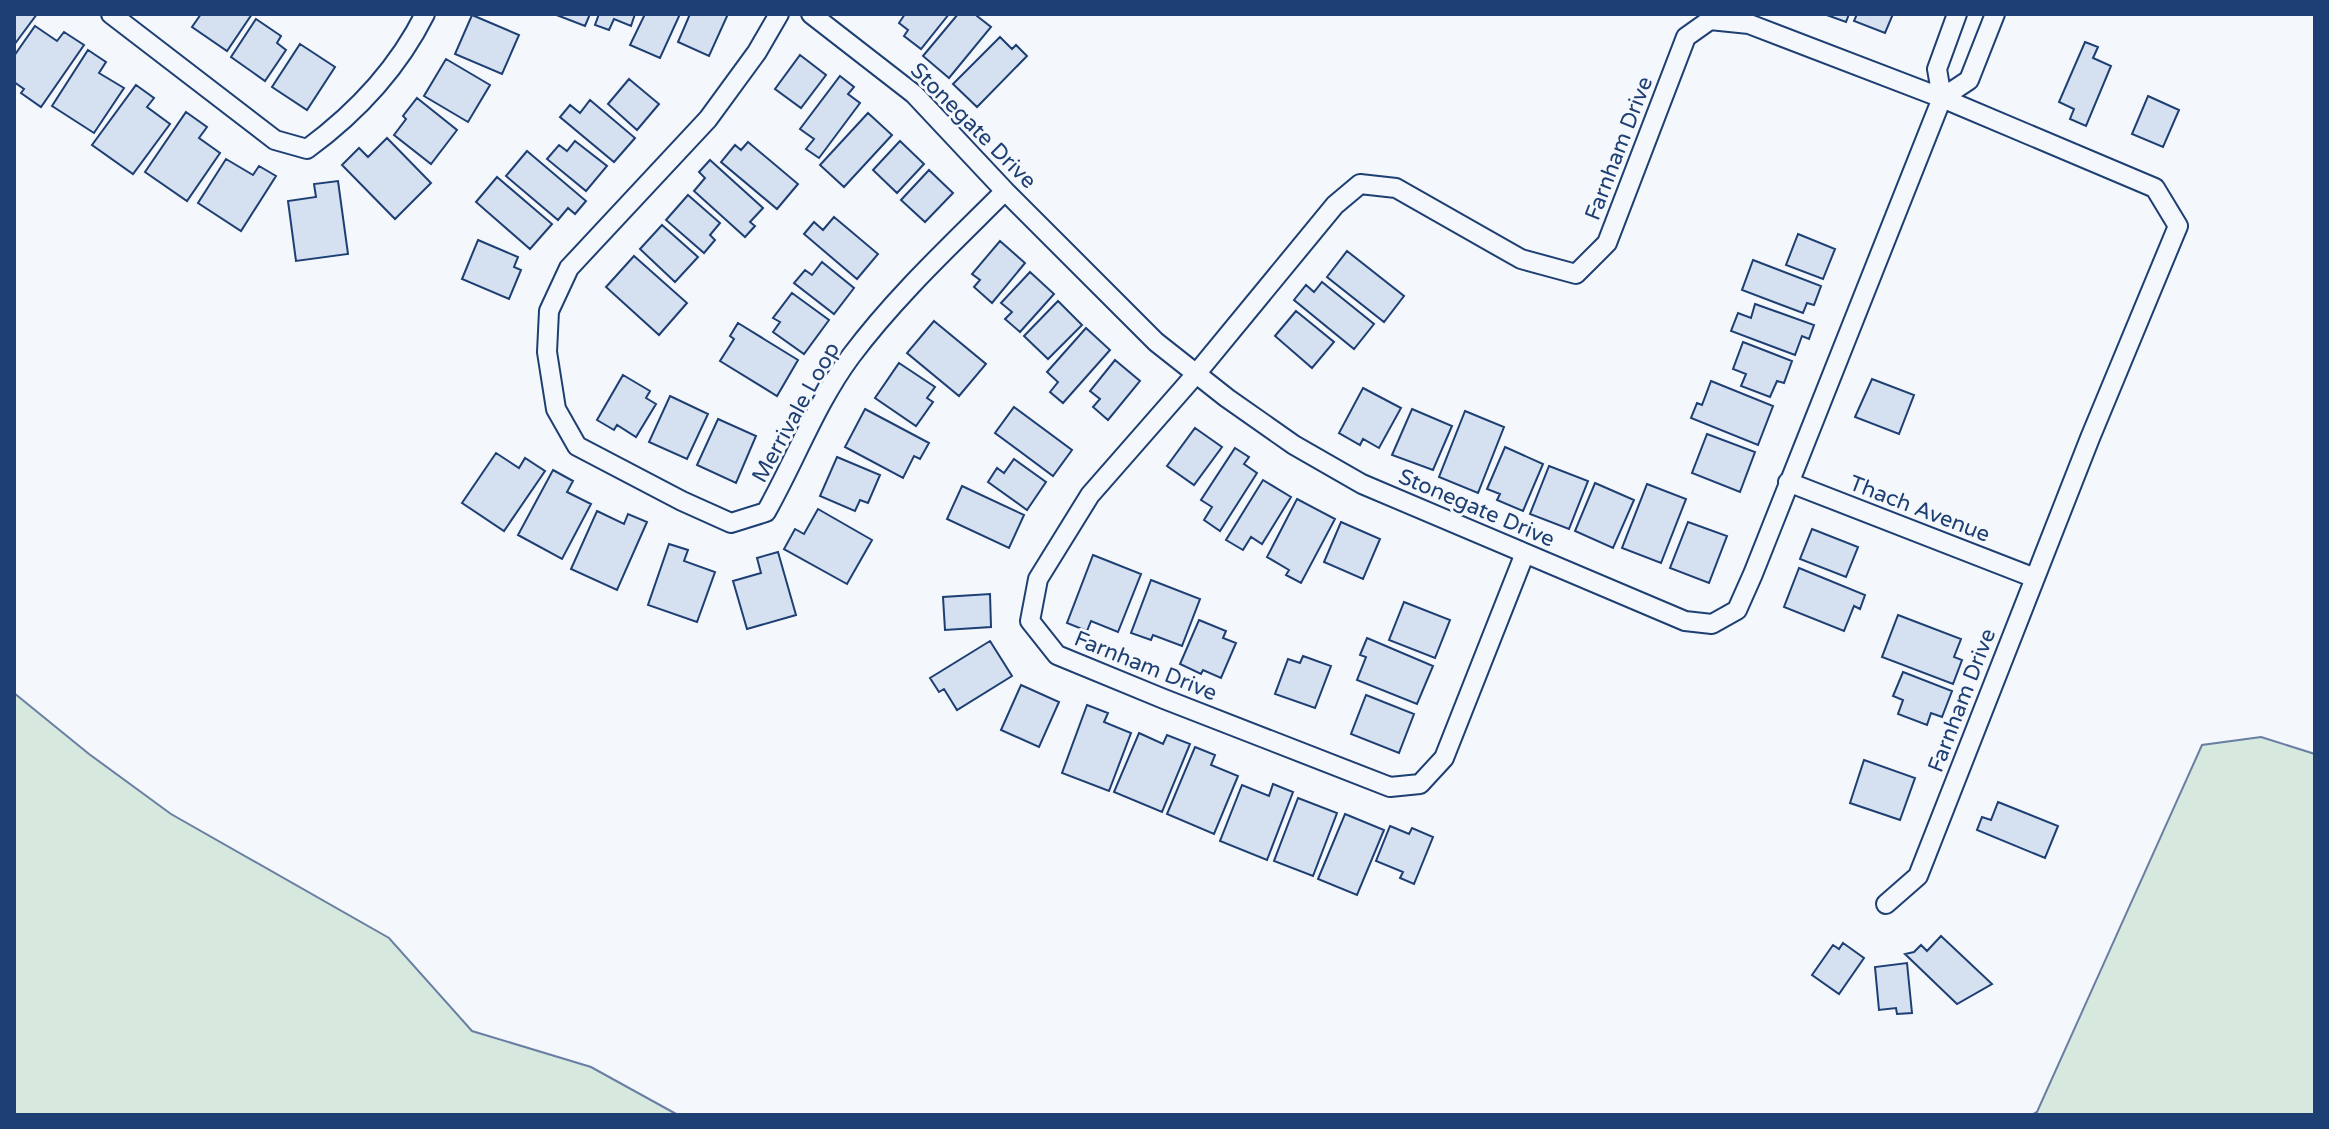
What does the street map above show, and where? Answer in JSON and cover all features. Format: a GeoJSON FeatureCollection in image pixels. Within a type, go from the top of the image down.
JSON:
{"type":"FeatureCollection","features":[{"type":"Feature","properties":{"kind":"street"},"geometry":{"type":"LineString","coordinates":[[111,14],[275,140],[307,149],[340,125],[383,81],[425,14]]}},
{"type":"Feature","properties":{"kind":"street","name":"Merrivale Loop"},"geometry":{"type":"LineString","coordinates":[[779,14],[757,52],[708,119],[569,268],[549,311],[547,352],[556,409],[577,446],[731,523],[766,512],[849,357],[906,290],[1005,191]]}},
{"type":"Feature","properties":{"kind":"street","name":"Stonegate Drive"},"geometry":{"type":"LineString","coordinates":[[811,14],[914,94],[1005,191],[1156,342],[1294,445],[1362,484],[1685,621],[1712,624],[1737,610],[1942,98],[1937,69],[1957,14]]}},
{"type":"Feature","properties":{"kind":"street","name":"Stonegate Drive"},"geometry":{"type":"LineString","coordinates":[[1942,98],[1969,80],[1995,14]]}},
{"type":"Feature","properties":{"kind":"street","name":"Farnham Drive"},"geometry":{"type":"LineString","coordinates":[[1525,553],[1444,758],[1420,784],[1390,787],[1057,655],[1030,621],[1038,579],[1090,495],[1196,374],[1335,205],[1360,184],[1396,188],[1521,259],[1576,274],[1607,243],[1686,37],[1710,20],[1749,24],[1942,98],[2155,188],[2178,226],[1918,876],[1886,904]]}},
{"type":"Feature","properties":{"kind":"street","name":"Thach Avenue"},"geometry":{"type":"LineString","coordinates":[[1788,482],[2035,578]]}},
{"type":"Feature","properties":{"kind":"shaded area"},"geometry":{"type":"Polygon","coordinates":[[[14,693],[89,754],[171,814],[389,938],[472,1031],[591,1067],[678,1115],[14,1115],[14,693]]]}},
{"type":"Feature","properties":{"kind":"shaded area"},"geometry":{"type":"Polygon","coordinates":[[[2261,737],[2315,754],[2315,1115],[2031,1115],[2037,1112],[2202,745],[2261,737]]]}},
{"type":"Feature","properties":{"kind":"building"},"geometry":{"type":"Polygon","coordinates":[[[14,14],[37,14],[14,45],[14,14]]]}},
{"type":"Feature","properties":{"kind":"building"},"geometry":{"type":"Polygon","coordinates":[[[201,14],[252,14],[227,51],[192,27],[201,14]]]}},
{"type":"Feature","properties":{"kind":"building"},"geometry":{"type":"Polygon","coordinates":[[[554,14],[590,14],[585,26],[554,14]]]}},
{"type":"Feature","properties":{"kind":"building"},"geometry":{"type":"Polygon","coordinates":[[[599,14],[635,14],[631,26],[614,19],[609,30],[595,25],[599,14]]]}},
{"type":"Feature","properties":{"kind":"building"},"geometry":{"type":"Polygon","coordinates":[[[645,14],[680,14],[660,58],[630,45],[645,14]]]}},
{"type":"Feature","properties":{"kind":"building"},"geometry":{"type":"Polygon","coordinates":[[[690,14],[728,14],[709,56],[678,42],[690,14]]]}},
{"type":"Feature","properties":{"kind":"building"},"geometry":{"type":"Polygon","coordinates":[[[905,14],[949,14],[921,49],[904,36],[908,30],[899,23],[905,14]]]}},
{"type":"Feature","properties":{"kind":"building"},"geometry":{"type":"Polygon","coordinates":[[[958,14],[978,14],[991,27],[949,78],[923,56],[958,14]]]}},
{"type":"Feature","properties":{"kind":"building"},"geometry":{"type":"Polygon","coordinates":[[[1824,14],[1849,14],[1846,22],[1824,14]]]}},
{"type":"Feature","properties":{"kind":"building"},"geometry":{"type":"Polygon","coordinates":[[[1857,14],[1893,14],[1885,33],[1854,21],[1857,14]]]}},
{"type":"Feature","properties":{"kind":"building"},"geometry":{"type":"Polygon","coordinates":[[[472,15],[519,35],[502,74],[455,54],[472,15]]]}},
{"type":"Feature","properties":{"kind":"building"},"geometry":{"type":"Polygon","coordinates":[[[256,19],[281,36],[277,43],[286,50],[265,81],[231,57],[256,19]]]}},
{"type":"Feature","properties":{"kind":"building"},"geometry":{"type":"Polygon","coordinates":[[[35,26],[57,41],[64,32],[84,45],[41,107],[21,93],[24,89],[14,82],[14,56],[35,26]]]}},
{"type":"Feature","properties":{"kind":"building"},"geometry":{"type":"Polygon","coordinates":[[[1000,37],[1012,49],[1016,45],[1027,56],[977,107],[953,84],[1000,37]]]}},
{"type":"Feature","properties":{"kind":"building"},"geometry":{"type":"Polygon","coordinates":[[[2085,42],[2098,47],[2093,58],[2111,66],[2086,126],[2070,119],[2074,109],[2059,102],[2085,42]]]}},
{"type":"Feature","properties":{"kind":"building"},"geometry":{"type":"Polygon","coordinates":[[[300,44],[335,67],[307,110],[272,87],[300,44]]]}},
{"type":"Feature","properties":{"kind":"building"},"geometry":{"type":"Polygon","coordinates":[[[88,50],[106,62],[99,73],[124,88],[94,133],[52,106],[88,50]]]}},
{"type":"Feature","properties":{"kind":"building"},"geometry":{"type":"Polygon","coordinates":[[[800,55],[826,75],[801,108],[775,89],[800,55]]]}},
{"type":"Feature","properties":{"kind":"building"},"geometry":{"type":"Polygon","coordinates":[[[446,59],[490,85],[468,122],[424,96],[446,59]]]}},
{"type":"Feature","properties":{"kind":"building"},"geometry":{"type":"Polygon","coordinates":[[[840,76],[854,87],[848,94],[860,103],[819,158],[806,149],[814,139],[800,129],[840,76]]]}},
{"type":"Feature","properties":{"kind":"building"},"geometry":{"type":"Polygon","coordinates":[[[629,79],[659,104],[637,130],[608,104],[629,79]]]}},
{"type":"Feature","properties":{"kind":"building"},"geometry":{"type":"Polygon","coordinates":[[[136,85],[154,98],[147,107],[170,124],[133,174],[92,145],[136,85]]]}},
{"type":"Feature","properties":{"kind":"building"},"geometry":{"type":"Polygon","coordinates":[[[2148,96],[2179,110],[2163,147],[2132,134],[2148,96]]]}},
{"type":"Feature","properties":{"kind":"building"},"geometry":{"type":"Polygon","coordinates":[[[417,98],[457,130],[431,164],[394,135],[417,98]]]}},
{"type":"Feature","properties":{"kind":"building"},"geometry":{"type":"Polygon","coordinates":[[[590,100],[635,138],[614,162],[560,117],[570,105],[580,113],[590,100]]]}},
{"type":"Feature","properties":{"kind":"building"},"geometry":{"type":"Polygon","coordinates":[[[186,112],[207,127],[199,138],[220,153],[187,201],[145,172],[186,112]]]}},
{"type":"Feature","properties":{"kind":"building"},"geometry":{"type":"Polygon","coordinates":[[[868,113],[892,135],[844,187],[820,165],[868,113]]]}},
{"type":"Feature","properties":{"kind":"building"},"geometry":{"type":"Polygon","coordinates":[[[387,138],[431,183],[395,219],[342,165],[359,148],[368,157],[387,138]]]}},
{"type":"Feature","properties":{"kind":"building"},"geometry":{"type":"Polygon","coordinates":[[[575,141],[607,166],[586,191],[547,159],[559,145],[567,151],[575,141]]]}},
{"type":"Feature","properties":{"kind":"building"},"geometry":{"type":"Polygon","coordinates":[[[900,141],[924,164],[897,193],[873,170],[900,141]]]}},
{"type":"Feature","properties":{"kind":"building"},"geometry":{"type":"Polygon","coordinates":[[[748,142],[798,184],[777,209],[721,162],[735,145],[741,150],[748,142]]]}},
{"type":"Feature","properties":{"kind":"building"},"geometry":{"type":"Polygon","coordinates":[[[527,151],[586,201],[575,214],[568,208],[558,220],[506,176],[527,151]]]}},
{"type":"Feature","properties":{"kind":"building"},"geometry":{"type":"Polygon","coordinates":[[[226,159],[253,175],[259,166],[276,176],[241,231],[198,203],[226,159]]]}},
{"type":"Feature","properties":{"kind":"building"},"geometry":{"type":"Polygon","coordinates":[[[710,160],[763,208],[750,222],[755,226],[745,237],[694,191],[705,178],[699,172],[710,160]]]}},
{"type":"Feature","properties":{"kind":"building"},"geometry":{"type":"Polygon","coordinates":[[[929,170],[953,193],[925,222],[901,200],[929,170]]]}},
{"type":"Feature","properties":{"kind":"building"},"geometry":{"type":"Polygon","coordinates":[[[497,177],[552,224],[530,249],[476,202],[497,177]]]}},
{"type":"Feature","properties":{"kind":"building"},"geometry":{"type":"Polygon","coordinates":[[[338,181],[348,254],[296,261],[288,201],[316,197],[314,184],[338,181]]]}},
{"type":"Feature","properties":{"kind":"building"},"geometry":{"type":"Polygon","coordinates":[[[688,195],[720,223],[710,235],[715,240],[704,253],[666,220],[688,195]]]}},
{"type":"Feature","properties":{"kind":"building"},"geometry":{"type":"Polygon","coordinates":[[[834,217],[878,254],[857,279],[804,234],[814,222],[823,230],[834,217]]]}},
{"type":"Feature","properties":{"kind":"building"},"geometry":{"type":"Polygon","coordinates":[[[662,225],[698,257],[675,282],[640,249],[662,225]]]}},
{"type":"Feature","properties":{"kind":"building"},"geometry":{"type":"Polygon","coordinates":[[[1798,234],[1835,249],[1823,279],[1786,265],[1798,234]]]}},
{"type":"Feature","properties":{"kind":"building"},"geometry":{"type":"Polygon","coordinates":[[[478,240],[518,257],[514,267],[521,270],[509,299],[462,279],[478,240]]]}},
{"type":"Feature","properties":{"kind":"building"},"geometry":{"type":"Polygon","coordinates":[[[1000,241],[1025,263],[992,303],[974,287],[980,280],[972,274],[1000,241]]]}},
{"type":"Feature","properties":{"kind":"building"},"geometry":{"type":"Polygon","coordinates":[[[1347,251],[1404,296],[1384,322],[1327,277],[1347,251]]]}},
{"type":"Feature","properties":{"kind":"building"},"geometry":{"type":"Polygon","coordinates":[[[634,256],[687,303],[659,335],[606,287],[634,256]]]}},
{"type":"Feature","properties":{"kind":"building"},"geometry":{"type":"Polygon","coordinates":[[[1753,260],[1821,286],[1814,305],[1807,303],[1803,313],[1742,290],[1753,260]]]}},
{"type":"Feature","properties":{"kind":"building"},"geometry":{"type":"Polygon","coordinates":[[[822,262],[854,288],[834,314],[794,283],[805,270],[812,275],[822,262]]]}},
{"type":"Feature","properties":{"kind":"building"},"geometry":{"type":"Polygon","coordinates":[[[1030,272],[1054,294],[1020,332],[1005,319],[1012,312],[1001,303],[1030,272]]]}},
{"type":"Feature","properties":{"kind":"building"},"geometry":{"type":"Polygon","coordinates":[[[1322,282],[1374,324],[1354,349],[1294,300],[1306,285],[1314,292],[1322,282]]]}},
{"type":"Feature","properties":{"kind":"building"},"geometry":{"type":"Polygon","coordinates":[[[792,293],[829,320],[804,354],[773,332],[780,322],[773,318],[792,293]]]}},
{"type":"Feature","properties":{"kind":"building"},"geometry":{"type":"Polygon","coordinates":[[[1058,301],[1082,325],[1048,359],[1024,336],[1058,301]]]}},
{"type":"Feature","properties":{"kind":"building"},"geometry":{"type":"Polygon","coordinates":[[[1755,304],[1814,325],[1809,339],[1802,336],[1795,355],[1731,331],[1738,313],[1751,318],[1755,304]]]}},
{"type":"Feature","properties":{"kind":"building"},"geometry":{"type":"Polygon","coordinates":[[[1296,311],[1334,342],[1312,368],[1275,336],[1296,311]]]}},
{"type":"Feature","properties":{"kind":"building"},"geometry":{"type":"Polygon","coordinates":[[[934,321],[986,364],[959,396],[907,353],[934,321]]]}},
{"type":"Feature","properties":{"kind":"building"},"geometry":{"type":"Polygon","coordinates":[[[738,323],[798,360],[777,396],[720,361],[734,339],[730,336],[738,323]]]}},
{"type":"Feature","properties":{"kind":"building"},"geometry":{"type":"Polygon","coordinates":[[[1086,328],[1110,350],[1063,403],[1050,392],[1058,382],[1047,372],[1086,328]]]}},
{"type":"Feature","properties":{"kind":"building"},"geometry":{"type":"Polygon","coordinates":[[[1743,342],[1792,361],[1784,383],[1777,381],[1770,397],[1741,386],[1746,374],[1733,369],[1743,342]]]}},
{"type":"Feature","properties":{"kind":"building"},"geometry":{"type":"Polygon","coordinates":[[[1115,360],[1140,381],[1108,420],[1093,407],[1100,399],[1090,391],[1115,360]]]}},
{"type":"Feature","properties":{"kind":"building"},"geometry":{"type":"Polygon","coordinates":[[[899,363],[935,387],[927,398],[933,402],[916,426],[875,398],[899,363]]]}},
{"type":"Feature","properties":{"kind":"building"},"geometry":{"type":"Polygon","coordinates":[[[623,375],[650,391],[646,398],[656,404],[636,437],[617,425],[614,430],[597,420],[623,375]]]}},
{"type":"Feature","properties":{"kind":"building"},"geometry":{"type":"Polygon","coordinates":[[[1872,379],[1914,395],[1899,434],[1855,417],[1872,379]]]}},
{"type":"Feature","properties":{"kind":"building"},"geometry":{"type":"Polygon","coordinates":[[[1711,381],[1773,406],[1758,445],[1691,418],[1697,403],[1702,405],[1711,381]]]}},
{"type":"Feature","properties":{"kind":"building"},"geometry":{"type":"Polygon","coordinates":[[[1363,388],[1401,408],[1379,448],[1363,439],[1360,445],[1339,433],[1363,388]]]}},
{"type":"Feature","properties":{"kind":"building"},"geometry":{"type":"Polygon","coordinates":[[[670,396],[708,414],[687,459],[649,442],[670,396]]]}},
{"type":"Feature","properties":{"kind":"building"},"geometry":{"type":"Polygon","coordinates":[[[1014,407],[1072,450],[1053,476],[995,433],[1014,407]]]}},
{"type":"Feature","properties":{"kind":"building"},"geometry":{"type":"Polygon","coordinates":[[[865,409],[929,443],[920,459],[914,456],[903,478],[845,447],[865,409]]]}},
{"type":"Feature","properties":{"kind":"building"},"geometry":{"type":"Polygon","coordinates":[[[1412,409],[1452,426],[1433,470],[1392,455],[1412,409]]]}},
{"type":"Feature","properties":{"kind":"building"},"geometry":{"type":"Polygon","coordinates":[[[1465,411],[1504,427],[1478,493],[1439,477],[1465,411]]]}},
{"type":"Feature","properties":{"kind":"building"},"geometry":{"type":"Polygon","coordinates":[[[718,419],[756,436],[736,483],[697,465],[718,419]]]}},
{"type":"Feature","properties":{"kind":"building"},"geometry":{"type":"Polygon","coordinates":[[[1195,428],[1222,447],[1194,485],[1167,466],[1195,428]]]}},
{"type":"Feature","properties":{"kind":"building"},"geometry":{"type":"Polygon","coordinates":[[[1707,434],[1755,452],[1740,492],[1692,473],[1707,434]]]}},
{"type":"Feature","properties":{"kind":"building"},"geometry":{"type":"Polygon","coordinates":[[[1505,447],[1543,464],[1523,511],[1497,500],[1500,494],[1487,489],[1505,447]]]}},
{"type":"Feature","properties":{"kind":"building"},"geometry":{"type":"Polygon","coordinates":[[[1235,448],[1249,457],[1244,464],[1257,473],[1220,531],[1204,520],[1212,507],[1201,500],[1235,448]]]}},
{"type":"Feature","properties":{"kind":"building"},"geometry":{"type":"Polygon","coordinates":[[[496,453],[519,468],[525,458],[545,471],[504,531],[462,503],[496,453]]]}},
{"type":"Feature","properties":{"kind":"building"},"geometry":{"type":"Polygon","coordinates":[[[837,457],[880,475],[868,503],[860,500],[855,511],[820,496],[837,457]]]}},
{"type":"Feature","properties":{"kind":"building"},"geometry":{"type":"Polygon","coordinates":[[[1014,459],[1046,482],[1027,510],[988,482],[997,468],[1004,473],[1014,459]]]}},
{"type":"Feature","properties":{"kind":"building"},"geometry":{"type":"Polygon","coordinates":[[[1549,466],[1588,481],[1569,529],[1530,514],[1549,466]]]}},
{"type":"Feature","properties":{"kind":"building"},"geometry":{"type":"Polygon","coordinates":[[[553,470],[573,481],[567,492],[591,504],[562,559],[518,535],[553,470]]]}},
{"type":"Feature","properties":{"kind":"building"},"geometry":{"type":"Polygon","coordinates":[[[1263,480],[1291,497],[1262,544],[1251,537],[1243,550],[1226,540],[1263,480]]]}},
{"type":"Feature","properties":{"kind":"building"},"geometry":{"type":"Polygon","coordinates":[[[1595,483],[1634,500],[1613,548],[1575,531],[1595,483]]]}},
{"type":"Feature","properties":{"kind":"building"},"geometry":{"type":"Polygon","coordinates":[[[1647,484],[1686,499],[1661,563],[1622,548],[1647,484]]]}},
{"type":"Feature","properties":{"kind":"building"},"geometry":{"type":"Polygon","coordinates":[[[962,486],[1024,515],[1009,548],[947,519],[962,486]]]}},
{"type":"Feature","properties":{"kind":"building"},"geometry":{"type":"Polygon","coordinates":[[[1297,499],[1335,519],[1301,583],[1286,575],[1289,570],[1267,557],[1297,499]]]}},
{"type":"Feature","properties":{"kind":"building"},"geometry":{"type":"Polygon","coordinates":[[[818,509],[872,540],[847,584],[784,549],[795,529],[804,534],[818,509]]]}},
{"type":"Feature","properties":{"kind":"building"},"geometry":{"type":"Polygon","coordinates":[[[597,511],[624,524],[628,514],[647,522],[617,590],[571,569],[597,511]]]}},
{"type":"Feature","properties":{"kind":"building"},"geometry":{"type":"Polygon","coordinates":[[[1341,522],[1380,539],[1363,579],[1324,562],[1341,522]]]}},
{"type":"Feature","properties":{"kind":"building"},"geometry":{"type":"Polygon","coordinates":[[[1688,522],[1727,536],[1709,583],[1670,568],[1688,522]]]}},
{"type":"Feature","properties":{"kind":"building"},"geometry":{"type":"Polygon","coordinates":[[[1812,529],[1858,547],[1846,577],[1800,559],[1812,529]]]}},
{"type":"Feature","properties":{"kind":"building"},"geometry":{"type":"Polygon","coordinates":[[[669,544],[688,550],[684,561],[715,572],[697,622],[648,605],[669,544]]]}},
{"type":"Feature","properties":{"kind":"building"},"geometry":{"type":"Polygon","coordinates":[[[778,552],[796,615],[747,629],[733,581],[761,573],[757,558],[778,552]]]}},
{"type":"Feature","properties":{"kind":"building"},"geometry":{"type":"Polygon","coordinates":[[[1093,555],[1141,574],[1118,632],[1091,621],[1087,631],[1067,623],[1093,555]]]}},
{"type":"Feature","properties":{"kind":"building"},"geometry":{"type":"Polygon","coordinates":[[[1799,568],[1865,595],[1860,609],[1854,606],[1844,631],[1784,607],[1799,568]]]}},
{"type":"Feature","properties":{"kind":"building"},"geometry":{"type":"Polygon","coordinates":[[[1151,580],[1200,599],[1182,646],[1153,635],[1151,640],[1131,633],[1151,580]]]}},
{"type":"Feature","properties":{"kind":"building"},"geometry":{"type":"Polygon","coordinates":[[[990,594],[991,627],[945,630],[943,597],[990,594]]]}},
{"type":"Feature","properties":{"kind":"building"},"geometry":{"type":"Polygon","coordinates":[[[1404,602],[1450,620],[1435,658],[1389,640],[1404,602]]]}},
{"type":"Feature","properties":{"kind":"building"},"geometry":{"type":"Polygon","coordinates":[[[1898,615],[1961,639],[1954,657],[1962,660],[1953,684],[1882,657],[1898,615]]]}},
{"type":"Feature","properties":{"kind":"building"},"geometry":{"type":"Polygon","coordinates":[[[1199,620],[1226,631],[1223,638],[1236,643],[1221,678],[1203,670],[1201,674],[1180,664],[1199,620]]]}},
{"type":"Feature","properties":{"kind":"building"},"geometry":{"type":"Polygon","coordinates":[[[1367,638],[1433,666],[1417,704],[1357,680],[1366,657],[1360,655],[1367,638]]]}},
{"type":"Feature","properties":{"kind":"building"},"geometry":{"type":"Polygon","coordinates":[[[990,641],[1012,676],[957,710],[944,689],[939,692],[930,678],[990,641]]]}},
{"type":"Feature","properties":{"kind":"building"},"geometry":{"type":"Polygon","coordinates":[[[1303,656],[1331,666],[1315,708],[1275,694],[1288,659],[1300,663],[1303,656]]]}},
{"type":"Feature","properties":{"kind":"building"},"geometry":{"type":"Polygon","coordinates":[[[1903,672],[1952,691],[1942,717],[1931,713],[1927,725],[1898,714],[1903,700],[1893,696],[1903,672]]]}},
{"type":"Feature","properties":{"kind":"building"},"geometry":{"type":"Polygon","coordinates":[[[1021,685],[1059,702],[1039,747],[1001,730],[1021,685]]]}},
{"type":"Feature","properties":{"kind":"building"},"geometry":{"type":"Polygon","coordinates":[[[1366,695],[1414,714],[1399,753],[1351,734],[1366,695]]]}},
{"type":"Feature","properties":{"kind":"building"},"geometry":{"type":"Polygon","coordinates":[[[1087,705],[1108,713],[1104,722],[1131,733],[1109,791],[1062,773],[1087,705]]]}},
{"type":"Feature","properties":{"kind":"building"},"geometry":{"type":"Polygon","coordinates":[[[1139,733],[1163,744],[1167,735],[1190,744],[1162,812],[1114,792],[1139,733]]]}},
{"type":"Feature","properties":{"kind":"building"},"geometry":{"type":"Polygon","coordinates":[[[1195,747],[1215,755],[1211,765],[1238,776],[1214,834],[1167,814],[1195,747]]]}},
{"type":"Feature","properties":{"kind":"building"},"geometry":{"type":"Polygon","coordinates":[[[1864,760],[1915,778],[1900,820],[1850,803],[1864,760]]]}},
{"type":"Feature","properties":{"kind":"building"},"geometry":{"type":"Polygon","coordinates":[[[1273,784],[1293,792],[1267,860],[1220,841],[1242,785],[1269,796],[1273,784]]]}},
{"type":"Feature","properties":{"kind":"building"},"geometry":{"type":"Polygon","coordinates":[[[1298,798],[1337,813],[1313,876],[1274,861],[1298,798]]]}},
{"type":"Feature","properties":{"kind":"building"},"geometry":{"type":"Polygon","coordinates":[[[1998,802],[2058,826],[2045,858],[1977,830],[1982,817],[1991,820],[1998,802]]]}},
{"type":"Feature","properties":{"kind":"building"},"geometry":{"type":"Polygon","coordinates":[[[1345,814],[1384,830],[1357,895],[1318,879],[1345,814]]]}},
{"type":"Feature","properties":{"kind":"building"},"geometry":{"type":"Polygon","coordinates":[[[1390,826],[1409,834],[1412,828],[1433,837],[1414,884],[1400,878],[1403,872],[1376,861],[1390,826]]]}},
{"type":"Feature","properties":{"kind":"building"},"geometry":{"type":"Polygon","coordinates":[[[1941,936],[1992,984],[1957,1004],[1905,954],[1914,952],[1921,945],[1927,951],[1941,936]]]}},
{"type":"Feature","properties":{"kind":"building"},"geometry":{"type":"Polygon","coordinates":[[[1843,943],[1864,958],[1839,994],[1812,975],[1833,945],[1839,949],[1843,943]]]}},
{"type":"Feature","properties":{"kind":"building"},"geometry":{"type":"Polygon","coordinates":[[[1907,963],[1912,1013],[1897,1014],[1896,1008],[1879,1010],[1875,967],[1907,963]]]}}]}
